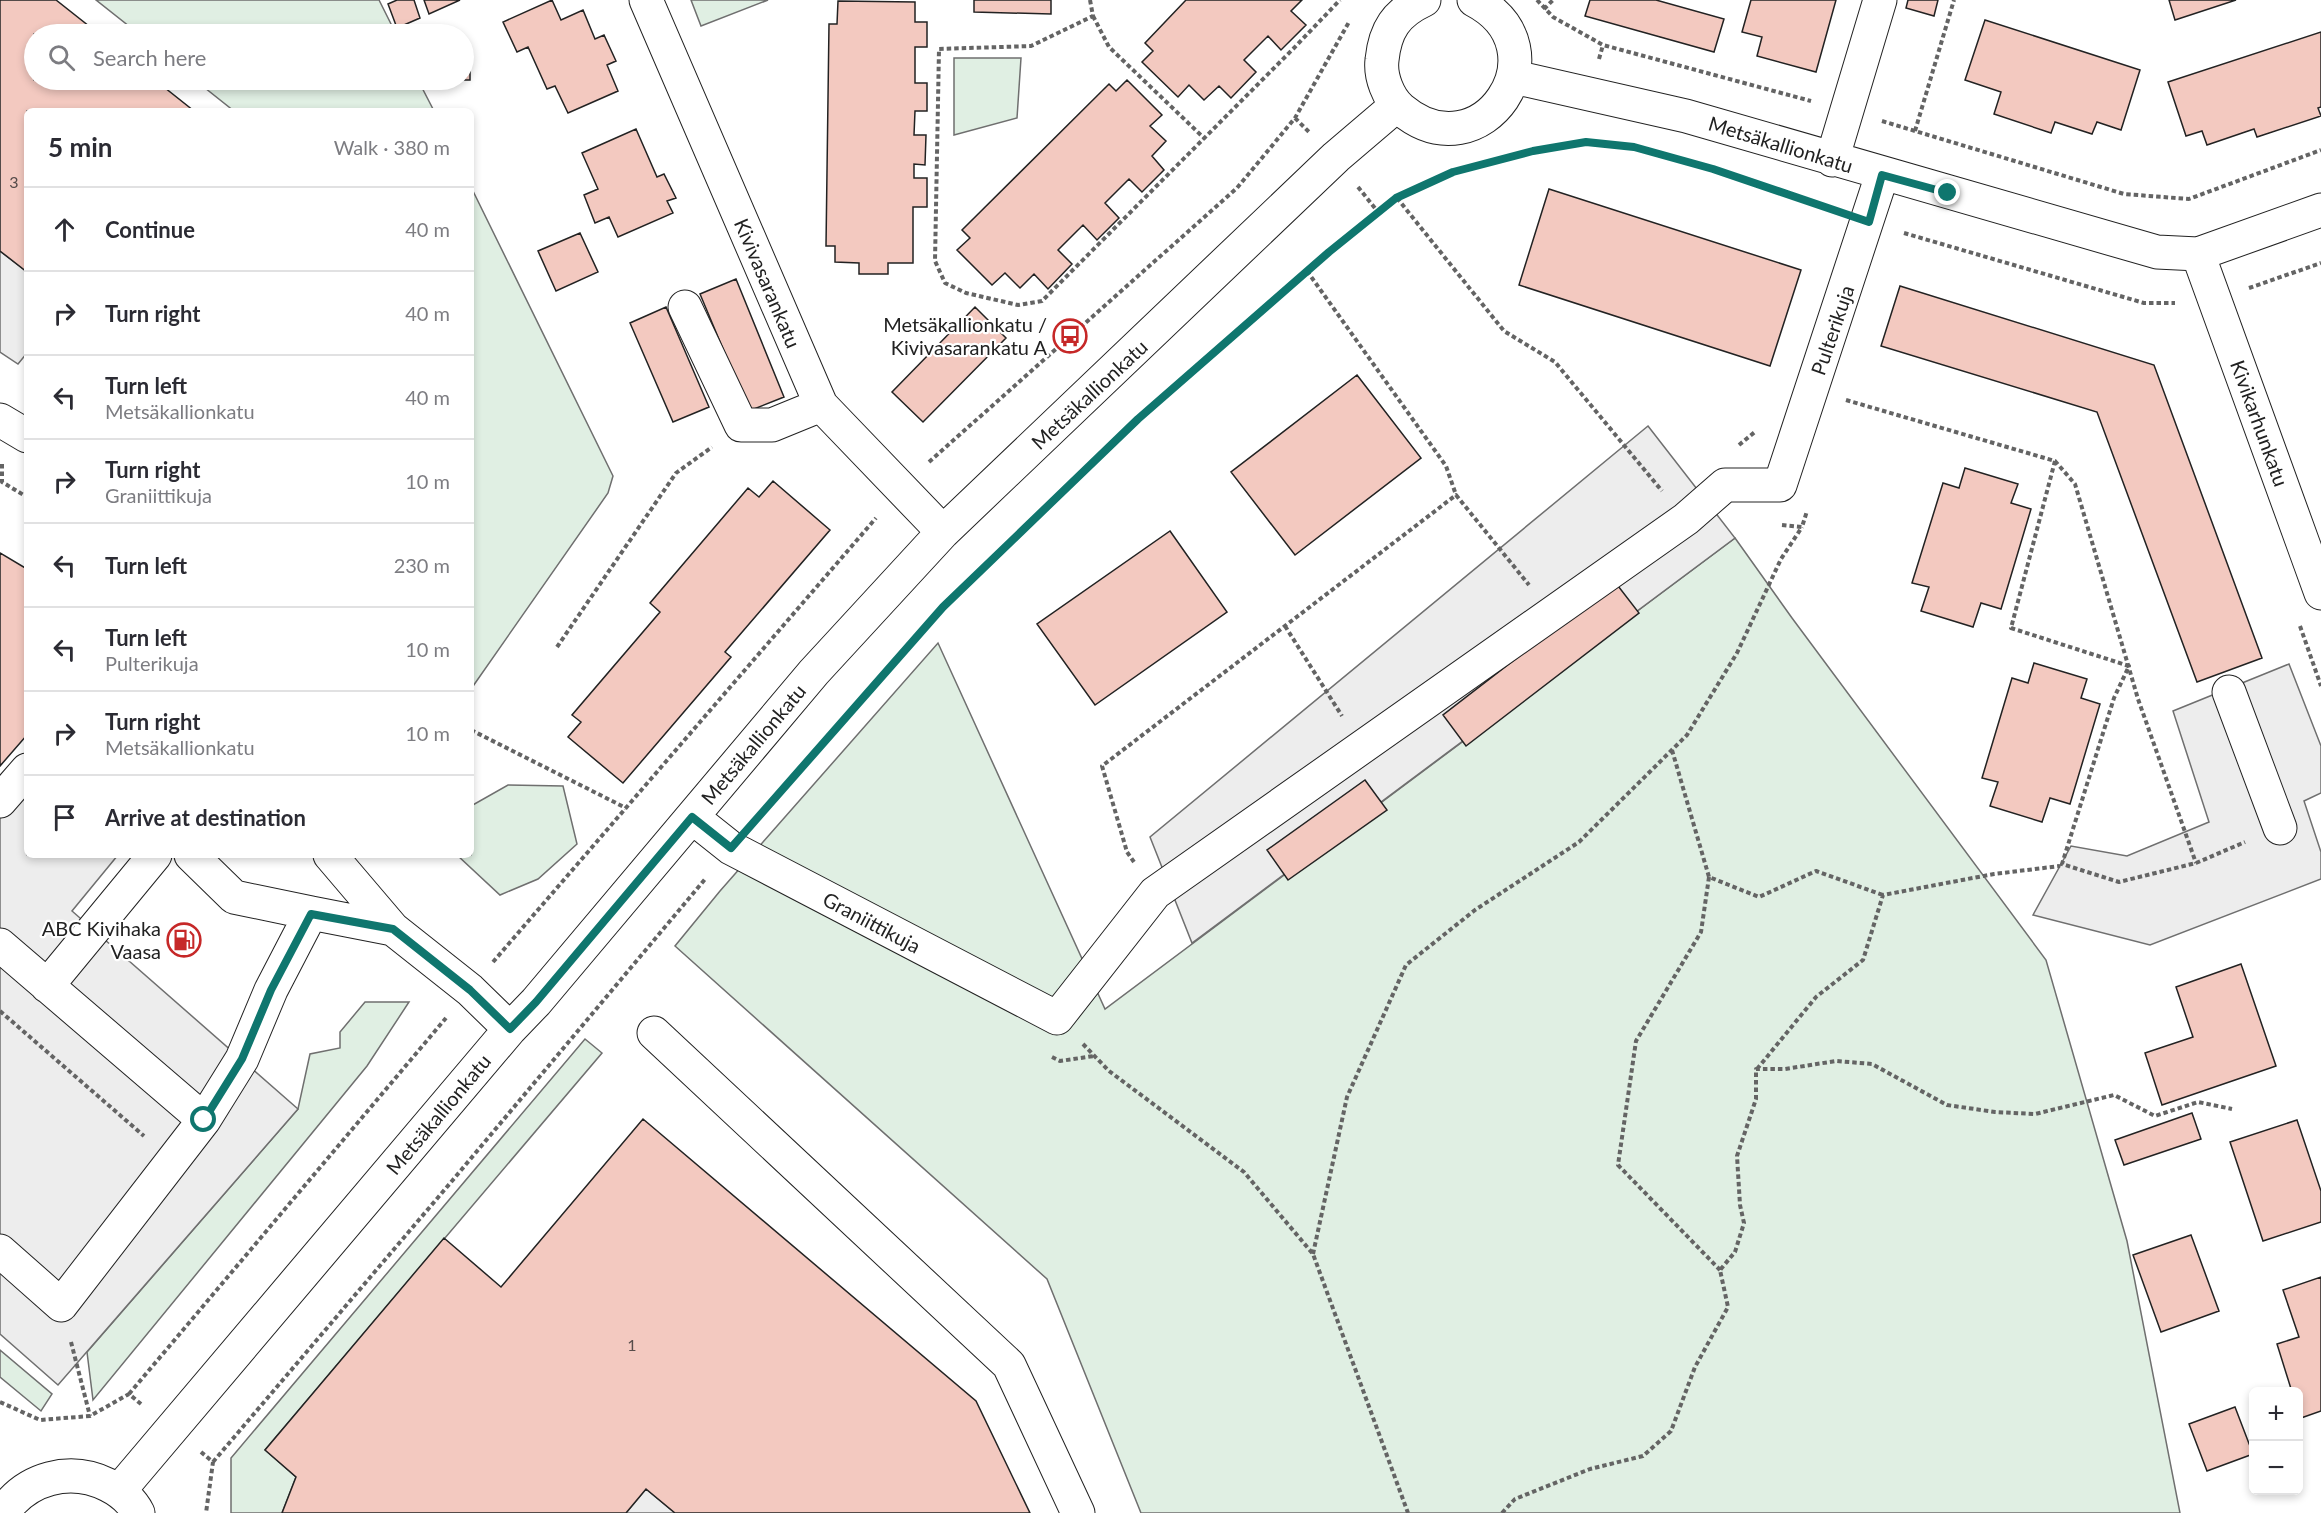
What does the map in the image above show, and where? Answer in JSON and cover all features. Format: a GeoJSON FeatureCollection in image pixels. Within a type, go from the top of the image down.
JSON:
{"type":"FeatureCollection","features":[{"type":"Feature","properties":{"kind":"street","name":"Kivivasarankatu"},"geometry":{"type":"LineString","coordinates":[[646,0],[821,405],[943,532]]}},
{"type":"Feature","properties":{"kind":"street"},"geometry":{"type":"LineString","coordinates":[[1424,0],[1410,7],[1394,22],[1384,42],[1381,64],[1385,86],[1396,105],[1413,119],[1432,127],[1453,129],[1474,124],[1492,113],[1505,97],[1514,77],[1515,58],[1512,39],[1503,21],[1489,8],[1474,0]]}},
{"type":"Feature","properties":{"kind":"street"},"geometry":{"type":"LineString","coordinates":[[1832,160],[1880,0]]}},
{"type":"Feature","properties":{"kind":"street","name":"Metsäkallionkatu"},"geometry":{"type":"LineString","coordinates":[[1514,77],[1686,116],[1882,175],[2157,252],[2198,254],[2321,210]]}},
{"type":"Feature","properties":{"kind":"street","name":"Metsäkallionkatu"},"geometry":{"type":"LineString","coordinates":[[129,1502],[510,1029],[543,994],[814,672],[943,532],[1336,157],[1396,105]]}},
{"type":"Feature","properties":{"kind":"street","name":"Pulterikuja"},"geometry":{"type":"LineString","coordinates":[[1686,519],[1725,485],[1780,485],[1869,222],[1882,175]]}},
{"type":"Feature","properties":{"kind":"street","name":"Kivikarhunkatu"},"geometry":{"type":"LineString","coordinates":[[2198,254],[2321,593]]}},
{"type":"Feature","properties":{"kind":"street"},"geometry":{"type":"LineString","coordinates":[[685,307],[741,425],[772,425],[821,405]]}},
{"type":"Feature","properties":{"kind":"street"},"geometry":{"type":"LineString","coordinates":[[0,420],[24,434]]}},
{"type":"Feature","properties":{"kind":"street"},"geometry":{"type":"LineString","coordinates":[[1057,1018],[1155,893],[1686,519]]}},
{"type":"Feature","properties":{"kind":"street"},"geometry":{"type":"LineString","coordinates":[[2229,692],[2280,828]]}},
{"type":"Feature","properties":{"kind":"street"},"geometry":{"type":"LineString","coordinates":[[0,801],[24,773]]}},
{"type":"Feature","properties":{"kind":"street","name":"Graniittikuja"},"geometry":{"type":"LineString","coordinates":[[692,817],[731,848],[1057,1018]]}},
{"type":"Feature","properties":{"kind":"street"},"geometry":{"type":"LineString","coordinates":[[47,986],[153,858]]}},
{"type":"Feature","properties":{"kind":"street"},"geometry":{"type":"LineString","coordinates":[[194,858],[234,897],[393,929]]}},
{"type":"Feature","properties":{"kind":"street"},"geometry":{"type":"LineString","coordinates":[[333,858],[393,929],[470,990],[510,1029]]}},
{"type":"Feature","properties":{"kind":"street"},"geometry":{"type":"LineString","coordinates":[[0,1251],[61,1305],[204,1120],[242,1059],[271,990],[311,914]]}},
{"type":"Feature","properties":{"kind":"street"},"geometry":{"type":"LineString","coordinates":[[0,945],[204,1120]]}},
{"type":"Feature","properties":{"kind":"street"},"geometry":{"type":"LineString","coordinates":[[654,1034],[1009,1365],[1078,1513]]}},
{"type":"Feature","properties":{"kind":"street"},"geometry":{"type":"LineString","coordinates":[[4,1502],[28,1486],[51,1477],[75,1475],[98,1480],[129,1502]]}},
{"type":"Feature","properties":{"kind":"path"},"geometry":{"type":"LineString","coordinates":[[1090,0],[1093,15],[1109,47],[1205,139]]}},
{"type":"Feature","properties":{"kind":"path"},"geometry":{"type":"LineString","coordinates":[[1093,15],[1031,45],[939,49],[935,261],[945,283],[966,293],[1018,305],[1042,301],[1205,139],[1340,0]]}},
{"type":"Feature","properties":{"kind":"path"},"geometry":{"type":"LineString","coordinates":[[1537,0],[1553,17],[1603,45],[1848,111],[2124,194],[2189,199],[2321,150]]}},
{"type":"Feature","properties":{"kind":"path"},"geometry":{"type":"LineString","coordinates":[[1544,9],[1553,0]]}},
{"type":"Feature","properties":{"kind":"path"},"geometry":{"type":"LineString","coordinates":[[1915,131],[1954,0]]}},
{"type":"Feature","properties":{"kind":"path"},"geometry":{"type":"LineString","coordinates":[[213,1462],[453,1181],[731,848],[943,607],[1138,419],[1307,271],[1396,198],[1453,172],[1533,151],[1586,142],[1634,147],[1713,169],[1869,222],[2144,303],[2185,303],[2214,297],[2242,290],[2321,262]]}},
{"type":"Feature","properties":{"kind":"path"},"geometry":{"type":"LineString","coordinates":[[1396,198],[1504,331],[1555,362],[1686,519]]}},
{"type":"Feature","properties":{"kind":"path"},"geometry":{"type":"LineString","coordinates":[[1307,271],[1446,466],[1456,495],[1552,614]]}},
{"type":"Feature","properties":{"kind":"path"},"geometry":{"type":"LineString","coordinates":[[1843,399],[2055,461],[2075,484],[2138,699],[2196,863]]}},
{"type":"Feature","properties":{"kind":"path"},"geometry":{"type":"LineString","coordinates":[[557,647],[676,473],[741,425]]}},
{"type":"Feature","properties":{"kind":"path"},"geometry":{"type":"LineString","coordinates":[[1735,448],[1762,426]]}},
{"type":"Feature","properties":{"kind":"path"},"geometry":{"type":"LineString","coordinates":[[2055,461],[2011,628],[2129,666]]}},
{"type":"Feature","properties":{"kind":"path"},"geometry":{"type":"LineString","coordinates":[[1155,893],[1127,852],[1102,766],[1456,495]]}},
{"type":"Feature","properties":{"kind":"path"},"geometry":{"type":"LineString","coordinates":[[1313,1254],[1347,1097],[1406,965],[1475,910],[1579,842],[1687,735],[1737,653],[1781,559],[1802,527]]}},
{"type":"Feature","properties":{"kind":"path"},"geometry":{"type":"LineString","coordinates":[[1285,626],[1325,692],[1363,746]]}},
{"type":"Feature","properties":{"kind":"path"},"geometry":{"type":"LineString","coordinates":[[2129,666],[2114,698],[2062,864],[2119,882],[2196,863],[2280,828]]}},
{"type":"Feature","properties":{"kind":"path"},"geometry":{"type":"LineString","coordinates":[[474,732],[626,808]]}},
{"type":"Feature","properties":{"kind":"path"},"geometry":{"type":"LineString","coordinates":[[1502,1513],[1515,1499],[1590,1469],[1643,1456],[1671,1431],[1695,1367],[1728,1307],[1720,1270],[1618,1165],[1636,1041],[1701,932],[1709,877],[1672,750]]}},
{"type":"Feature","properties":{"kind":"path"},"geometry":{"type":"LineString","coordinates":[[1709,877],[1759,897],[1816,871],[1883,895],[1994,874],[2060,866]]}},
{"type":"Feature","properties":{"kind":"path"},"geometry":{"type":"LineString","coordinates":[[1720,1270],[1735,1252],[1744,1223],[1740,1205],[1737,1156],[1756,1099],[1756,1069],[1816,996],[1863,960],[1883,895]]}},
{"type":"Feature","properties":{"kind":"path"},"geometry":{"type":"LineString","coordinates":[[0,1011],[172,1160]]}},
{"type":"Feature","properties":{"kind":"path"},"geometry":{"type":"LineString","coordinates":[[1057,1018],[1109,1071],[1244,1172],[1313,1254],[1408,1513]]}},
{"type":"Feature","properties":{"kind":"path"},"geometry":{"type":"LineString","coordinates":[[1756,1069],[1785,1069],[1836,1061],[1872,1064],[1947,1105],[1995,1112],[2035,1114],[2114,1095],[2155,1116],[2198,1102],[2232,1109]]}},
{"type":"Feature","properties":{"kind":"path"},"geometry":{"type":"LineString","coordinates":[[61,1305],[90,1416]]}},
{"type":"Feature","properties":{"kind":"green space"},"geometry":{"type":"Polygon","coordinates":[[[96,0],[379,0],[391,24],[126,24],[96,0]]]}},
{"type":"Feature","properties":{"kind":"green space"},"geometry":{"type":"Polygon","coordinates":[[[691,0],[768,0],[701,26],[691,0]]]}},
{"type":"Feature","properties":{"kind":"green space"},"geometry":{"type":"Polygon","coordinates":[[[954,58],[1021,58],[1017,118],[954,135],[954,58]]]}},
{"type":"Feature","properties":{"kind":"green space"},"geometry":{"type":"Polygon","coordinates":[[[208,90],[423,90],[432,108],[230,108],[208,90]]]}},
{"type":"Feature","properties":{"kind":"green space"},"geometry":{"type":"Polygon","coordinates":[[[474,193],[613,476],[608,493],[474,685],[474,193]]]}},
{"type":"Feature","properties":{"kind":"green space"},"geometry":{"type":"Polygon","coordinates":[[[1735,538],[2046,960],[2127,1241],[2180,1513],[1141,1513],[1047,1279],[675,946],[720,891],[938,643],[1105,1009],[1735,538]]]}},
{"type":"Feature","properties":{"kind":"green space"},"geometry":{"type":"Polygon","coordinates":[[[508,785],[563,786],[577,844],[538,879],[500,895],[460,858],[474,858],[474,804],[508,785]]]}},
{"type":"Feature","properties":{"kind":"green space"},"geometry":{"type":"Polygon","coordinates":[[[365,1002],[409,1002],[367,1066],[93,1400],[87,1352],[298,1109],[310,1054],[340,1048],[340,1032],[365,1002]]]}},
{"type":"Feature","properties":{"kind":"green space"},"geometry":{"type":"Polygon","coordinates":[[[585,1039],[602,1053],[265,1450],[296,1477],[282,1513],[231,1513],[231,1458],[585,1039]]]}},
{"type":"Feature","properties":{"kind":"green space"},"geometry":{"type":"Polygon","coordinates":[[[0,1350],[52,1394],[41,1411],[0,1377],[0,1350]]]}},
{"type":"Feature","properties":{"kind":"shaded area"},"geometry":{"type":"Polygon","coordinates":[[[0,251],[24,270],[24,357],[18,364],[0,352],[0,251]]]}},
{"type":"Feature","properties":{"kind":"shaded area"},"geometry":{"type":"Polygon","coordinates":[[[1648,426],[1735,538],[1192,943],[1150,837],[1648,426]]]}},
{"type":"Feature","properties":{"kind":"shaded area"},"geometry":{"type":"Polygon","coordinates":[[[2289,664],[2321,746],[2321,793],[2304,801],[2321,852],[2321,879],[2150,945],[2033,915],[2071,846],[2127,856],[2209,822],[2173,711],[2289,664]]]}},
{"type":"Feature","properties":{"kind":"shaded area"},"geometry":{"type":"Polygon","coordinates":[[[24,780],[24,858],[116,858],[72,911],[298,1109],[58,1385],[0,1334],[0,806],[24,780]]]}},
{"type":"Feature","properties":{"kind":"shaded area"},"geometry":{"type":"Polygon","coordinates":[[[646,1489],[675,1513],[626,1513],[646,1489]]]}},
{"type":"Feature","properties":{"kind":"building"},"geometry":{"type":"Polygon","coordinates":[[[0,0],[56,0],[86,24],[24,24],[24,90],[168,90],[190,108],[24,108],[24,270],[0,251],[0,0]]]}},
{"type":"Feature","properties":{"kind":"building"},"geometry":{"type":"Polygon","coordinates":[[[397,0],[414,0],[420,18],[406,24],[396,24],[388,4],[397,0]]]}},
{"type":"Feature","properties":{"kind":"building"},"geometry":{"type":"Polygon","coordinates":[[[424,0],[460,0],[429,14],[424,0]]]}},
{"type":"Feature","properties":{"kind":"building"},"geometry":{"type":"Polygon","coordinates":[[[552,0],[561,20],[583,10],[595,39],[604,35],[616,61],[607,65],[618,91],[568,113],[555,86],[547,89],[528,47],[517,52],[503,22],[552,0]]]}},
{"type":"Feature","properties":{"kind":"building"},"geometry":{"type":"Polygon","coordinates":[[[974,0],[1051,0],[1051,14],[974,12],[974,0]]]}},
{"type":"Feature","properties":{"kind":"building"},"geometry":{"type":"Polygon","coordinates":[[[1186,0],[1302,0],[1291,11],[1306,25],[1281,50],[1268,36],[1244,60],[1256,72],[1231,98],[1219,86],[1204,100],[1189,85],[1178,97],[1142,62],[1153,51],[1145,43],[1186,0]]]}},
{"type":"Feature","properties":{"kind":"building"},"geometry":{"type":"Polygon","coordinates":[[[1590,0],[1656,0],[1724,19],[1714,52],[1585,16],[1590,0]]]}},
{"type":"Feature","properties":{"kind":"building"},"geometry":{"type":"Polygon","coordinates":[[[1751,0],[1836,0],[1816,72],[1757,56],[1762,37],[1742,32],[1751,0]]]}},
{"type":"Feature","properties":{"kind":"building"},"geometry":{"type":"Polygon","coordinates":[[[1908,0],[1938,0],[1934,16],[1906,8],[1908,0]]]}},
{"type":"Feature","properties":{"kind":"building"},"geometry":{"type":"Polygon","coordinates":[[[2169,0],[2236,0],[2175,20],[2169,0]]]}},
{"type":"Feature","properties":{"kind":"building"},"geometry":{"type":"Polygon","coordinates":[[[838,1],[915,2],[915,22],[927,22],[927,47],[915,47],[915,83],[927,83],[927,111],[915,111],[914,135],[926,135],[925,165],[914,164],[914,178],[927,178],[927,207],[913,207],[913,263],[888,263],[888,274],[859,274],[859,263],[835,262],[835,246],[826,246],[829,24],[837,24],[838,1]]]}},
{"type":"Feature","properties":{"kind":"building"},"geometry":{"type":"Polygon","coordinates":[[[1985,20],[2140,70],[2121,130],[2097,122],[2092,134],[2055,122],[2051,133],[1994,114],[2001,92],[1965,80],[1985,20]]]}},
{"type":"Feature","properties":{"kind":"building"},"geometry":{"type":"Polygon","coordinates":[[[2321,32],[2321,107],[2318,108],[2321,116],[2257,137],[2254,129],[2207,145],[2202,131],[2186,136],[2168,82],[2321,32]]]}},
{"type":"Feature","properties":{"kind":"building"},"geometry":{"type":"Polygon","coordinates":[[[1127,80],[1162,115],[1150,126],[1166,141],[1152,156],[1164,170],[1142,192],[1129,179],[1105,203],[1119,218],[1097,240],[1083,225],[1058,250],[1072,264],[1048,289],[1034,274],[1020,288],[1005,273],[992,285],[957,250],[970,238],[962,230],[1109,84],[1116,91],[1127,80]]]}},
{"type":"Feature","properties":{"kind":"building"},"geometry":{"type":"Polygon","coordinates":[[[636,129],[657,177],[664,174],[676,198],[667,201],[673,213],[618,237],[609,217],[595,223],[584,195],[598,189],[582,153],[636,129]]]}},
{"type":"Feature","properties":{"kind":"building"},"geometry":{"type":"Polygon","coordinates":[[[1549,189],[1801,270],[1770,366],[1519,285],[1549,189]]]}},
{"type":"Feature","properties":{"kind":"building"},"geometry":{"type":"Polygon","coordinates":[[[580,233],[598,272],[556,291],[538,251],[580,233]]]}},
{"type":"Feature","properties":{"kind":"building"},"geometry":{"type":"Polygon","coordinates":[[[736,279],[784,397],[749,411],[700,294],[736,279]]]}},
{"type":"Feature","properties":{"kind":"building"},"geometry":{"type":"Polygon","coordinates":[[[1900,286],[2154,365],[2262,658],[2197,682],[2097,412],[1881,346],[1900,286]]]}},
{"type":"Feature","properties":{"kind":"building"},"geometry":{"type":"Polygon","coordinates":[[[666,307],[709,407],[673,422],[630,323],[666,307]]]}},
{"type":"Feature","properties":{"kind":"building"},"geometry":{"type":"Polygon","coordinates":[[[975,307],[1006,338],[923,422],[892,392],[975,307]]]}},
{"type":"Feature","properties":{"kind":"building"},"geometry":{"type":"Polygon","coordinates":[[[1357,375],[1421,458],[1295,555],[1231,472],[1357,375]]]}},
{"type":"Feature","properties":{"kind":"building"},"geometry":{"type":"Polygon","coordinates":[[[1965,468],[2018,484],[2011,503],[2031,509],[2001,609],[1981,603],[1973,627],[1921,611],[1929,587],[1912,583],[1943,483],[1959,488],[1965,468]]]}},
{"type":"Feature","properties":{"kind":"building"},"geometry":{"type":"Polygon","coordinates":[[[773,481],[830,530],[725,652],[731,657],[623,783],[568,737],[581,722],[572,715],[660,612],[650,603],[748,488],[759,497],[773,481]]]}},
{"type":"Feature","properties":{"kind":"building"},"geometry":{"type":"Polygon","coordinates":[[[1170,531],[1227,612],[1095,705],[1037,624],[1170,531]]]}},
{"type":"Feature","properties":{"kind":"building"},"geometry":{"type":"Polygon","coordinates":[[[0,553],[24,567],[24,738],[0,766],[0,553]]]}},
{"type":"Feature","properties":{"kind":"building"},"geometry":{"type":"Polygon","coordinates":[[[1615,582],[1639,613],[1466,746],[1443,715],[1615,582]]]}},
{"type":"Feature","properties":{"kind":"building"},"geometry":{"type":"Polygon","coordinates":[[[2034,663],[2087,679],[2081,698],[2100,704],[2070,804],[2050,798],[2042,822],[1990,806],[1998,782],[1982,778],[2012,678],[2028,683],[2034,663]]]}},
{"type":"Feature","properties":{"kind":"building"},"geometry":{"type":"Polygon","coordinates":[[[1365,780],[1387,810],[1288,880],[1267,850],[1365,780]]]}},
{"type":"Feature","properties":{"kind":"building"},"geometry":{"type":"Polygon","coordinates":[[[2241,964],[2276,1066],[2162,1105],[2145,1053],[2193,1037],[2176,987],[2241,964]]]}},
{"type":"Feature","properties":{"kind":"building"},"geometry":{"type":"Polygon","coordinates":[[[2192,1113],[2201,1139],[2124,1165],[2115,1140],[2192,1113]]]}},
{"type":"Feature","properties":{"kind":"building"},"geometry":{"type":"Polygon","coordinates":[[[643,1119],[976,1401],[1030,1513],[675,1513],[646,1489],[626,1513],[282,1513],[296,1477],[265,1450],[444,1238],[501,1287],[643,1119]]]}},
{"type":"Feature","properties":{"kind":"building"},"geometry":{"type":"Polygon","coordinates":[[[2297,1120],[2321,1191],[2321,1222],[2263,1241],[2230,1142],[2297,1120]]]}},
{"type":"Feature","properties":{"kind":"building"},"geometry":{"type":"Polygon","coordinates":[[[2191,1235],[2219,1311],[2161,1332],[2133,1255],[2191,1235]]]}},
{"type":"Feature","properties":{"kind":"building"},"geometry":{"type":"Polygon","coordinates":[[[2321,1277],[2321,1411],[2303,1417],[2303,1387],[2290,1387],[2277,1344],[2299,1337],[2283,1290],[2321,1277]]]}},
{"type":"Feature","properties":{"kind":"building"},"geometry":{"type":"Polygon","coordinates":[[[2235,1407],[2249,1444],[2249,1455],[2207,1471],[2189,1424],[2235,1407]]]}},
{"type":"Feature","properties":{"kind":"place","name":"Metsäkallionkatu / Kivivasarankatu A"},"geometry":{"type":"Point","coordinates":[1070,336]}},
{"type":"Feature","properties":{"kind":"place","name":"ABC Kivihaka Vaasa"},"geometry":{"type":"Point","coordinates":[184,940]}},
{"type":"Feature","properties":{"kind":"route"},"geometry":{"type":"LineString","coordinates":[[204,1120],[242,1059],[271,990],[311,914],[393,929],[470,990],[510,1029],[536,1002],[692,817],[731,848],[943,607],[1138,419],[1329,252],[1396,198],[1453,172],[1533,151],[1586,142],[1634,147],[1713,169],[1869,222],[1882,175],[1948,193]]}}]}
